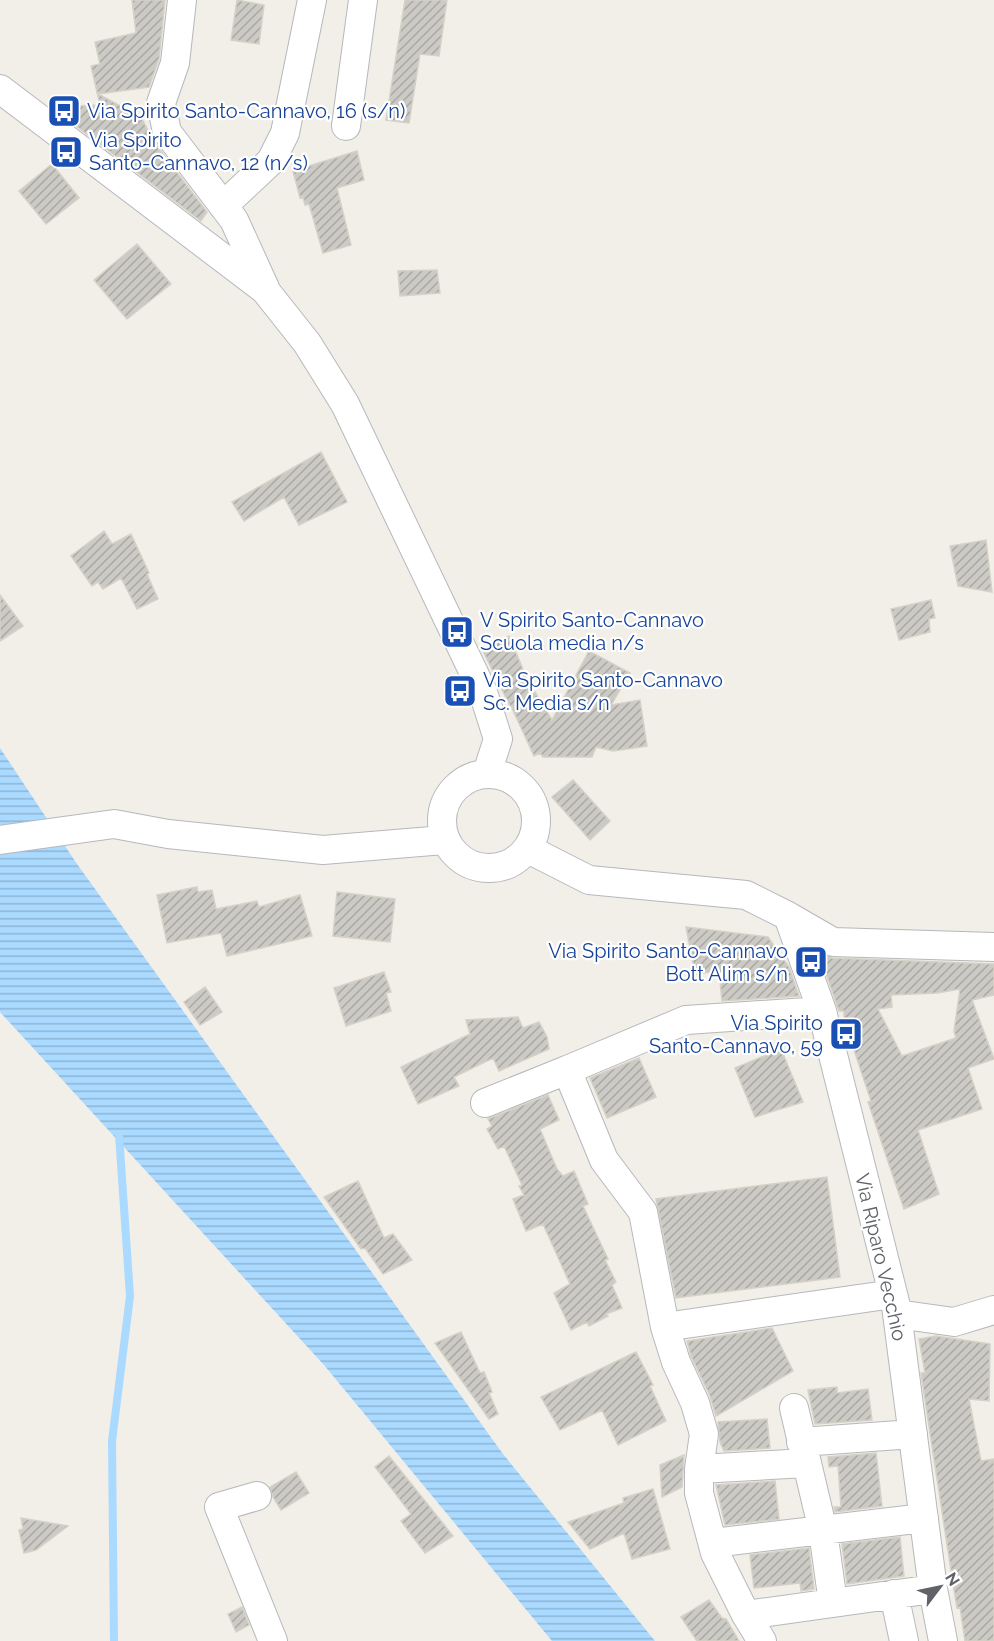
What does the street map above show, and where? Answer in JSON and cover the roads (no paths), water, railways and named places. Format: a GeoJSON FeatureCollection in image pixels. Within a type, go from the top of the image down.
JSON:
{"type":"FeatureCollection","features":[{"type":"Feature","properties":{"kind":"street"},"geometry":{"type":"LineString","coordinates":[[182,0],[175,63],[161,103],[167,132],[234,220],[266,290],[307,343],[345,405],[483,692],[498,739],[487,773]]}},
{"type":"Feature","properties":{"kind":"street"},"geometry":{"type":"LineString","coordinates":[[223,206],[271,161],[285,134],[312,0]]}},
{"type":"Feature","properties":{"kind":"street"},"geometry":{"type":"LineString","coordinates":[[346,126],[363,0]]}},
{"type":"Feature","properties":{"kind":"street"},"geometry":{"type":"LineString","coordinates":[[0,89],[266,290]]}},
{"type":"Feature","properties":{"kind":"street"},"geometry":{"type":"LineString","coordinates":[[487,773],[508,777],[525,790],[535,808],[536,829],[528,849],[513,862],[494,869],[474,867],[456,856],[444,840],[441,817],[448,795],[465,779],[487,773]]}},
{"type":"Feature","properties":{"kind":"street"},"geometry":{"type":"LineString","coordinates":[[0,840],[114,824],[168,834],[323,850],[444,840]]}},
{"type":"Feature","properties":{"kind":"street"},"geometry":{"type":"LineString","coordinates":[[528,849],[589,880],[746,895],[833,942],[994,946]]}},
{"type":"Feature","properties":{"kind":"street","name":"Via Riparo Vecchio"},"geometry":{"type":"LineString","coordinates":[[788,916],[822,1011],[895,1304],[933,1589],[943,1641]]}},
{"type":"Feature","properties":{"kind":"street"},"geometry":{"type":"LineString","coordinates":[[485,1103],[686,1020],[822,1011]]}},
{"type":"Feature","properties":{"kind":"street"},"geometry":{"type":"LineString","coordinates":[[567,1070],[604,1160],[644,1212],[665,1327],[675,1362],[695,1403],[704,1434],[699,1469],[699,1493],[715,1553],[746,1615],[762,1641]]}},
{"type":"Feature","properties":{"kind":"street"},"geometry":{"type":"LineString","coordinates":[[665,1327],[895,1304],[954,1322],[994,1310]]}},
{"type":"Feature","properties":{"kind":"street"},"geometry":{"type":"LineString","coordinates":[[794,1408],[823,1531],[833,1603]]}},
{"type":"Feature","properties":{"kind":"street"},"geometry":{"type":"LineString","coordinates":[[699,1469],[913,1434]]}},
{"type":"Feature","properties":{"kind":"street"},"geometry":{"type":"LineString","coordinates":[[257,1496],[219,1507],[273,1641]]}},
{"type":"Feature","properties":{"kind":"street"},"geometry":{"type":"LineString","coordinates":[[713,1543],[924,1518]]}},
{"type":"Feature","properties":{"kind":"street"},"geometry":{"type":"LineString","coordinates":[[746,1615],[933,1589]]}},
{"type":"Feature","properties":{"kind":"street"},"geometry":{"type":"LineString","coordinates":[[894,1594],[904,1641]]}},
{"type":"Feature","properties":{"kind":"water"},"geometry":{"type":"Polygon","coordinates":[[[0,748],[77,864],[503,1454],[655,1641],[552,1641],[324,1365],[0,1012],[0,748]]]}},
{"type":"Feature","properties":{"kind":"waterway"},"geometry":{"type":"LineString","coordinates":[[114,1641],[112,1441],[130,1296],[119,1134]]}},
{"type":"Feature","properties":{"kind":"place","name":"Via Spirito Santo-Cannavo, 16 (s/n)"},"geometry":{"type":"Point","coordinates":[64,111]}},
{"type":"Feature","properties":{"kind":"place","name":"Via Spirito Santo-Cannavo, 12 (n/s)"},"geometry":{"type":"Point","coordinates":[66,152]}},
{"type":"Feature","properties":{"kind":"place","name":"V Spirito Santo-Cannavo Scuola media n/s"},"geometry":{"type":"Point","coordinates":[457,632]}},
{"type":"Feature","properties":{"kind":"place","name":"Via Spirito Santo-Cannavo Sc. Media s/n"},"geometry":{"type":"Point","coordinates":[460,691]}},
{"type":"Feature","properties":{"kind":"place","name":"Via Spirito Santo-Cannavo Bott Alim s/n"},"geometry":{"type":"Point","coordinates":[811,962]}},
{"type":"Feature","properties":{"kind":"place","name":"Via Spirito Santo-Cannavo, 59"},"geometry":{"type":"Point","coordinates":[846,1034]}}]}
